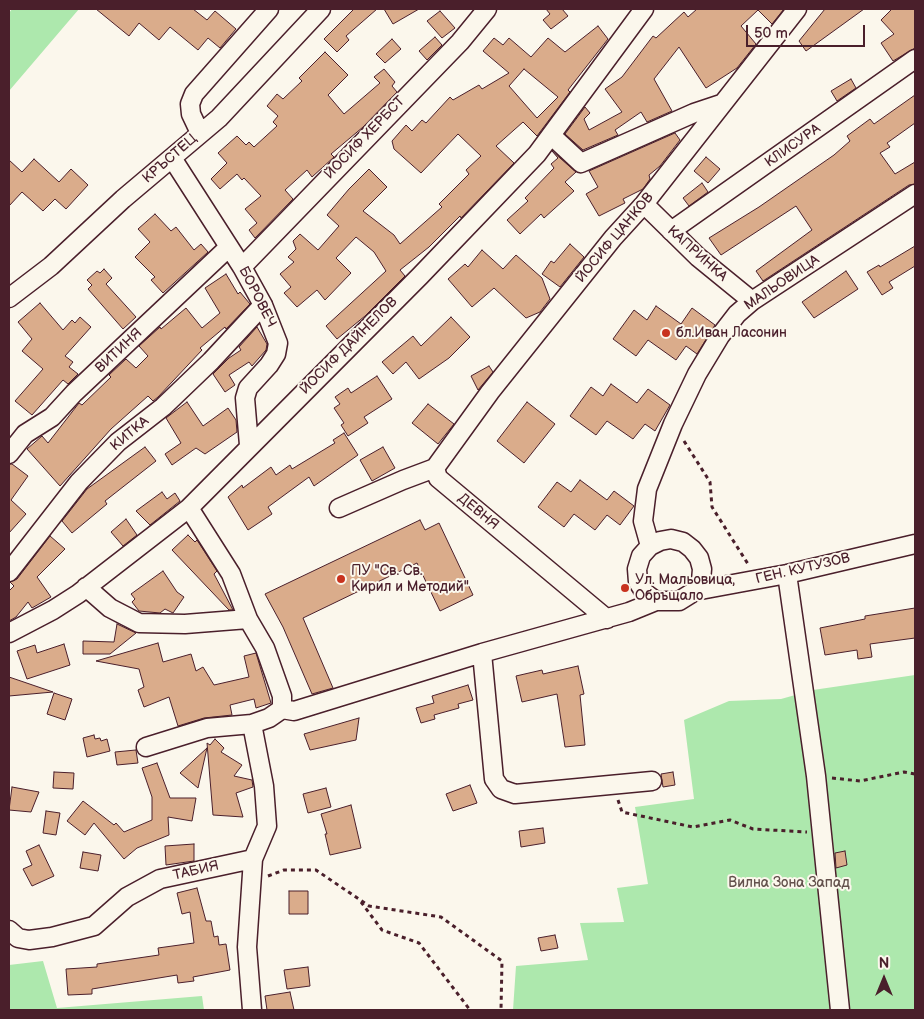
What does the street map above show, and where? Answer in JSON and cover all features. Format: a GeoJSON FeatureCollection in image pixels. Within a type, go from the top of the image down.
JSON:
{"type":"FeatureCollection","features":[{"type":"Feature","properties":{"kind":"street"},"geometry":{"type":"LineString","coordinates":[[200,133],[191,114],[190,104],[194,94],[269,9]]}},
{"type":"Feature","properties":{"kind":"street","name":"КРЪСТЕЦ"},"geometry":{"type":"LineString","coordinates":[[9,298],[51,266],[219,118],[321,9]]}},
{"type":"Feature","properties":{"kind":"street","name":"ЙОСИФ ХЕРБСТ"},"geometry":{"type":"LineString","coordinates":[[242,267],[460,42],[486,9]]}},
{"type":"Feature","properties":{"kind":"street","name":"ЙОСИФ ДАЙНЕЛОВ"},"geometry":{"type":"LineString","coordinates":[[9,633],[53,610],[189,508],[420,276],[552,136],[644,9]]}},
{"type":"Feature","properties":{"kind":"street","name":"ЙОСИФ ЦАНКОВ"},"geometry":{"type":"LineString","coordinates":[[435,468],[490,392],[613,238],[644,204],[797,9]]}},
{"type":"Feature","properties":{"kind":"street","name":"КЛИСУРА"},"geometry":{"type":"LineString","coordinates":[[670,231],[915,59]]}},
{"type":"Feature","properties":{"kind":"street"},"geometry":{"type":"LineString","coordinates":[[552,136],[581,163],[694,113],[721,104]]}},
{"type":"Feature","properties":{"kind":"street","name":"БОРОВЕЧ"},"geometry":{"type":"LineString","coordinates":[[172,158],[242,267],[263,305],[278,343],[276,354],[270,364],[248,388],[245,398],[250,445]]}},
{"type":"Feature","properties":{"kind":"street","name":"МАЛЬОВИЦА"},"geometry":{"type":"LineString","coordinates":[[650,546],[643,521],[647,489],[673,424],[697,374],[720,336],[737,314],[752,301],[915,194]]}},
{"type":"Feature","properties":{"kind":"street","name":"КАПРИНКА"},"geometry":{"type":"LineString","coordinates":[[644,204],[670,231],[724,280],[752,301]]}},
{"type":"Feature","properties":{"kind":"street","name":"ВИТИНЯ"},"geometry":{"type":"LineString","coordinates":[[9,454],[25,434],[52,417],[74,393],[229,247]]}},
{"type":"Feature","properties":{"kind":"street","name":"КИТКА"},"geometry":{"type":"LineString","coordinates":[[9,572],[92,469],[118,442],[163,406],[204,368],[263,305]]}},
{"type":"Feature","properties":{"kind":"street"},"geometry":{"type":"LineString","coordinates":[[339,508],[435,468]]}},
{"type":"Feature","properties":{"kind":"street","name":"ДЕВНЯ"},"geometry":{"type":"LineString","coordinates":[[435,468],[438,478],[607,619]]}},
{"type":"Feature","properties":{"kind":"street"},"geometry":{"type":"LineString","coordinates":[[146,747],[206,728],[252,724],[269,718],[282,709],[282,696],[265,648],[248,619],[231,574],[189,508]]}},
{"type":"Feature","properties":{"kind":"street"},"geometry":{"type":"LineString","coordinates":[[656,601],[645,593],[638,582],[637,568],[641,556],[650,546],[660,541],[672,539],[683,542],[699,558],[702,569],[700,581],[695,591]]}},
{"type":"Feature","properties":{"kind":"street","name":"ГЕН. КУТУЗОВ"},"geometry":{"type":"LineString","coordinates":[[282,709],[294,711],[308,707],[482,653],[607,619],[656,601],[679,601],[695,591],[787,574],[915,544]]}},
{"type":"Feature","properties":{"kind":"street"},"geometry":{"type":"LineString","coordinates":[[787,574],[816,776],[840,1010]]}},
{"type":"Feature","properties":{"kind":"street"},"geometry":{"type":"LineString","coordinates":[[86,587],[110,608],[139,623],[185,624],[248,619]]}},
{"type":"Feature","properties":{"kind":"street"},"geometry":{"type":"LineString","coordinates":[[482,653],[494,779],[501,788],[515,794],[652,781]]}},
{"type":"Feature","properties":{"kind":"street"},"geometry":{"type":"LineString","coordinates":[[252,724],[264,786],[267,826],[252,859],[250,882],[247,947],[252,1010]]}},
{"type":"Feature","properties":{"kind":"street","name":"ТАБИЯ"},"geometry":{"type":"LineString","coordinates":[[9,930],[18,938],[29,940],[52,937],[94,926],[127,897],[160,879],[252,859]]}},
{"type":"Feature","properties":{"kind":"path"},"geometry":{"type":"LineString","coordinates":[[673,424],[710,482],[712,507],[758,580]]}},
{"type":"Feature","properties":{"kind":"path"},"geometry":{"type":"LineString","coordinates":[[816,776],[860,782],[904,772],[915,774]]}},
{"type":"Feature","properties":{"kind":"path"},"geometry":{"type":"LineString","coordinates":[[617,797],[622,812],[693,827],[730,820],[753,829],[822,833]]}},
{"type":"Feature","properties":{"kind":"path"},"geometry":{"type":"LineString","coordinates":[[250,882],[284,870],[316,870],[360,902],[369,906],[441,917],[502,960],[501,1010]]}},
{"type":"Feature","properties":{"kind":"path"},"geometry":{"type":"LineString","coordinates":[[360,902],[382,930],[419,943],[470,1010]]}},
{"type":"Feature","properties":{"kind":"green space"},"geometry":{"type":"Polygon","coordinates":[[[12,9],[79,9],[9,91],[9,13],[12,9]]]}},
{"type":"Feature","properties":{"kind":"green space","name":"Вилна Зона Запад"},"geometry":{"type":"Polygon","coordinates":[[[915,675],[915,1010],[513,1010],[516,966],[588,960],[580,923],[624,922],[617,888],[648,884],[635,807],[694,799],[684,720],[729,701],[781,699],[813,690],[915,675]]]}},
{"type":"Feature","properties":{"kind":"green space"},"geometry":{"type":"Polygon","coordinates":[[[43,961],[57,1008],[202,996],[204,1010],[9,1010],[9,965],[43,961]]]}},
{"type":"Feature","properties":{"kind":"building"},"geometry":{"type":"Polygon","coordinates":[[[96,9],[193,9],[207,20],[215,11],[236,29],[220,48],[208,38],[198,50],[170,27],[159,40],[139,23],[129,36],[96,9]]]}},
{"type":"Feature","properties":{"kind":"building"},"geometry":{"type":"Polygon","coordinates":[[[354,9],[377,9],[346,36],[349,40],[337,52],[324,39],[354,9]]]}},
{"type":"Feature","properties":{"kind":"building"},"geometry":{"type":"Polygon","coordinates":[[[384,9],[419,9],[393,24],[384,9]]]}},
{"type":"Feature","properties":{"kind":"building"},"geometry":{"type":"Polygon","coordinates":[[[546,9],[562,9],[568,16],[551,29],[543,20],[550,14],[546,9]]]}},
{"type":"Feature","properties":{"kind":"building"},"geometry":{"type":"Polygon","coordinates":[[[697,9],[784,9],[772,24],[758,10],[741,26],[756,44],[737,68],[706,88],[679,47],[654,79],[672,111],[647,122],[641,112],[615,130],[618,135],[583,150],[565,134],[585,107],[590,113],[584,119],[589,130],[622,112],[605,89],[622,77],[653,36],[656,38],[684,12],[688,17],[697,9]]]}},
{"type":"Feature","properties":{"kind":"building"},"geometry":{"type":"Polygon","coordinates":[[[825,9],[864,9],[806,51],[799,41],[825,9]]]}},
{"type":"Feature","properties":{"kind":"building"},"geometry":{"type":"Polygon","coordinates":[[[892,9],[915,9],[915,48],[893,61],[881,43],[894,34],[881,20],[892,9]]]}},
{"type":"Feature","properties":{"kind":"building"},"geometry":{"type":"Polygon","coordinates":[[[440,11],[455,28],[442,38],[427,21],[440,11]]]}},
{"type":"Feature","properties":{"kind":"building"},"geometry":{"type":"Polygon","coordinates":[[[598,26],[608,39],[568,90],[570,92],[537,136],[523,122],[496,146],[514,163],[461,218],[460,216],[429,247],[400,270],[405,276],[365,316],[337,339],[326,326],[386,271],[374,252],[356,237],[336,258],[351,273],[325,300],[317,290],[297,307],[284,293],[291,287],[280,274],[294,262],[288,257],[296,249],[293,241],[300,234],[318,250],[339,226],[327,215],[369,169],[387,187],[363,211],[394,235],[400,244],[442,207],[439,204],[469,174],[466,170],[481,156],[458,134],[421,173],[394,149],[392,141],[406,125],[412,131],[422,120],[426,123],[450,97],[453,100],[479,85],[482,89],[509,73],[483,51],[494,38],[503,45],[509,38],[531,57],[548,38],[565,52],[598,26]],[[524,69],[509,86],[537,118],[558,97],[524,69]]]}},
{"type":"Feature","properties":{"kind":"building"},"geometry":{"type":"Polygon","coordinates":[[[435,37],[442,45],[427,60],[419,51],[435,37]]]}},
{"type":"Feature","properties":{"kind":"building"},"geometry":{"type":"Polygon","coordinates":[[[392,39],[401,49],[385,63],[376,54],[392,39]]]}},
{"type":"Feature","properties":{"kind":"building"},"geometry":{"type":"Polygon","coordinates":[[[325,52],[348,75],[328,95],[344,114],[380,83],[374,77],[384,69],[395,82],[392,86],[397,92],[363,127],[331,154],[334,157],[312,177],[307,170],[285,190],[293,199],[255,238],[249,230],[257,223],[245,209],[261,196],[244,178],[242,180],[237,174],[220,189],[211,179],[227,163],[218,153],[237,136],[246,145],[249,142],[254,147],[277,126],[273,122],[278,116],[267,106],[277,94],[283,99],[302,81],[299,78],[325,52]]]}},
{"type":"Feature","properties":{"kind":"building"},"geometry":{"type":"Polygon","coordinates":[[[851,79],[856,88],[837,101],[831,91],[851,79]]]}},
{"type":"Feature","properties":{"kind":"building"},"geometry":{"type":"Polygon","coordinates":[[[915,95],[915,123],[887,143],[890,147],[880,153],[895,174],[915,162],[915,184],[909,185],[763,281],[756,271],[812,230],[796,206],[721,255],[709,238],[759,207],[834,155],[850,141],[847,136],[870,119],[874,124],[915,95]]]}},
{"type":"Feature","properties":{"kind":"building"},"geometry":{"type":"Polygon","coordinates":[[[675,133],[680,140],[660,166],[649,175],[650,179],[643,189],[623,199],[625,203],[599,216],[586,194],[598,187],[589,171],[675,133]]]}},
{"type":"Feature","properties":{"kind":"building"},"geometry":{"type":"Polygon","coordinates":[[[552,151],[576,172],[565,182],[574,191],[544,218],[541,214],[520,234],[507,220],[528,201],[525,198],[554,168],[551,164],[558,158],[552,151]]]}},
{"type":"Feature","properties":{"kind":"building"},"geometry":{"type":"Polygon","coordinates":[[[706,157],[720,169],[708,183],[694,171],[706,157]]]}},
{"type":"Feature","properties":{"kind":"building"},"geometry":{"type":"Polygon","coordinates":[[[34,159],[59,182],[71,169],[88,185],[66,209],[55,199],[43,211],[22,192],[9,206],[9,160],[22,172],[34,159]]]}},
{"type":"Feature","properties":{"kind":"building"},"geometry":{"type":"Polygon","coordinates":[[[702,183],[708,192],[689,206],[683,198],[702,183]]]}},
{"type":"Feature","properties":{"kind":"building"},"geometry":{"type":"Polygon","coordinates":[[[155,214],[171,231],[176,227],[194,250],[201,244],[208,252],[163,293],[151,280],[155,277],[135,257],[150,242],[138,229],[155,214]]]}},
{"type":"Feature","properties":{"kind":"building"},"geometry":{"type":"Polygon","coordinates":[[[570,244],[584,257],[560,287],[542,274],[551,261],[554,263],[570,244]]]}},
{"type":"Feature","properties":{"kind":"building"},"geometry":{"type":"Polygon","coordinates":[[[915,246],[915,266],[889,282],[893,288],[882,295],[867,272],[879,265],[880,267],[915,246]]]}},
{"type":"Feature","properties":{"kind":"building"},"geometry":{"type":"Polygon","coordinates":[[[482,250],[503,269],[516,255],[542,278],[550,299],[540,312],[526,318],[494,288],[472,307],[448,279],[465,264],[468,267],[482,250]]]}},
{"type":"Feature","properties":{"kind":"building"},"geometry":{"type":"Polygon","coordinates":[[[104,269],[112,278],[106,284],[136,317],[123,329],[88,289],[92,285],[87,280],[97,271],[100,273],[104,269]]]}},
{"type":"Feature","properties":{"kind":"building"},"geometry":{"type":"Polygon","coordinates":[[[846,271],[858,289],[814,318],[802,302],[846,271]]]}},
{"type":"Feature","properties":{"kind":"building"},"geometry":{"type":"Polygon","coordinates":[[[226,274],[238,294],[240,292],[250,304],[226,329],[225,327],[200,348],[202,350],[158,397],[153,401],[148,396],[111,429],[60,486],[27,449],[42,436],[48,443],[79,403],[82,405],[111,377],[109,375],[126,359],[136,368],[148,356],[139,346],[160,327],[161,329],[186,308],[202,328],[220,313],[205,288],[226,274]]]}},
{"type":"Feature","properties":{"kind":"building"},"geometry":{"type":"Polygon","coordinates":[[[40,303],[63,330],[72,320],[75,323],[80,317],[91,327],[65,356],[73,362],[69,367],[78,374],[68,384],[63,380],[32,415],[15,401],[43,369],[22,351],[32,339],[18,322],[40,303]]]}},
{"type":"Feature","properties":{"kind":"building","name":"бл.Иван Ласонин"},"geometry":{"type":"Polygon","coordinates":[[[656,306],[681,324],[692,308],[715,325],[697,354],[686,346],[676,360],[648,340],[636,356],[613,339],[634,310],[647,320],[656,306]]]}},
{"type":"Feature","properties":{"kind":"building"},"geometry":{"type":"Polygon","coordinates":[[[451,317],[470,337],[449,358],[419,379],[406,362],[393,374],[382,362],[413,336],[421,346],[451,317]]]}},
{"type":"Feature","properties":{"kind":"building"},"geometry":{"type":"Polygon","coordinates":[[[257,327],[267,344],[266,350],[252,366],[249,362],[229,375],[235,385],[225,392],[213,374],[229,358],[241,350],[239,347],[257,327]]]}},
{"type":"Feature","properties":{"kind":"building"},"geometry":{"type":"Polygon","coordinates":[[[489,366],[493,372],[478,390],[471,376],[489,366]]]}},
{"type":"Feature","properties":{"kind":"building"},"geometry":{"type":"Polygon","coordinates":[[[377,376],[392,399],[364,417],[368,423],[348,436],[341,425],[344,423],[334,408],[340,404],[335,397],[348,388],[351,393],[377,376]]]}},
{"type":"Feature","properties":{"kind":"building"},"geometry":{"type":"Polygon","coordinates":[[[611,384],[637,403],[648,389],[670,405],[655,431],[645,424],[633,439],[607,421],[596,435],[570,416],[591,387],[603,396],[611,384]]]}},
{"type":"Feature","properties":{"kind":"building"},"geometry":{"type":"Polygon","coordinates":[[[187,402],[203,426],[228,408],[236,420],[237,432],[205,454],[196,448],[172,465],[165,454],[181,443],[166,418],[187,402]]]}},
{"type":"Feature","properties":{"kind":"building"},"geometry":{"type":"Polygon","coordinates":[[[527,402],[555,424],[524,463],[497,441],[527,402]]]}},
{"type":"Feature","properties":{"kind":"building"},"geometry":{"type":"Polygon","coordinates":[[[428,404],[454,424],[438,444],[412,423],[428,404]]]}},
{"type":"Feature","properties":{"kind":"building"},"geometry":{"type":"Polygon","coordinates":[[[344,433],[358,455],[314,486],[309,477],[268,507],[272,514],[248,530],[228,497],[242,485],[243,488],[271,467],[276,475],[290,465],[292,469],[335,443],[333,440],[344,433]]]}},
{"type":"Feature","properties":{"kind":"building"},"geometry":{"type":"Polygon","coordinates":[[[145,447],[156,461],[105,501],[107,504],[72,533],[62,521],[87,489],[145,447]]]}},
{"type":"Feature","properties":{"kind":"building"},"geometry":{"type":"Polygon","coordinates":[[[383,447],[395,468],[372,481],[360,460],[383,447]]]}},
{"type":"Feature","properties":{"kind":"building"},"geometry":{"type":"Polygon","coordinates":[[[9,464],[12,464],[28,476],[11,500],[26,514],[9,533],[9,464]]]}},
{"type":"Feature","properties":{"kind":"building"},"geometry":{"type":"Polygon","coordinates":[[[580,480],[607,500],[614,491],[634,506],[620,525],[607,515],[595,530],[574,514],[564,527],[538,507],[557,482],[571,492],[580,480]]]}},
{"type":"Feature","properties":{"kind":"building"},"geometry":{"type":"Polygon","coordinates":[[[162,492],[167,499],[175,493],[180,501],[150,525],[136,511],[162,492]]]}},
{"type":"Feature","properties":{"kind":"building"},"geometry":{"type":"Polygon","coordinates":[[[126,519],[137,535],[123,546],[111,532],[126,519]]]}},
{"type":"Feature","properties":{"kind":"building","name":"ПУ \"Св. Св. Кирил и Методий\""},"geometry":{"type":"Polygon","coordinates":[[[420,520],[425,530],[439,523],[473,595],[440,611],[417,563],[303,618],[333,688],[312,694],[283,627],[265,594],[420,520]]]}},
{"type":"Feature","properties":{"kind":"building"},"geometry":{"type":"Polygon","coordinates":[[[188,535],[195,542],[197,540],[217,571],[214,574],[233,610],[229,610],[172,550],[188,535]]]}},
{"type":"Feature","properties":{"kind":"building"},"geometry":{"type":"Polygon","coordinates":[[[50,536],[65,549],[37,577],[51,597],[32,608],[28,602],[16,617],[9,621],[9,591],[14,586],[10,582],[17,579],[50,536]]]}},
{"type":"Feature","properties":{"kind":"building"},"geometry":{"type":"Polygon","coordinates":[[[163,571],[177,592],[184,597],[173,613],[165,609],[160,613],[139,611],[132,602],[135,599],[131,594],[163,571]]]}},
{"type":"Feature","properties":{"kind":"building"},"geometry":{"type":"Polygon","coordinates":[[[915,608],[915,638],[870,644],[872,657],[858,659],[857,650],[825,655],[820,628],[865,619],[865,616],[915,608]]]}},
{"type":"Feature","properties":{"kind":"building"},"geometry":{"type":"Polygon","coordinates":[[[117,624],[136,633],[110,654],[83,654],[83,641],[114,642],[117,624]]]}},
{"type":"Feature","properties":{"kind":"building"},"geometry":{"type":"Polygon","coordinates":[[[158,643],[163,662],[191,654],[196,671],[203,667],[214,685],[249,677],[244,656],[256,653],[271,703],[256,708],[254,699],[230,705],[232,715],[204,718],[178,726],[169,697],[144,707],[138,690],[144,687],[139,669],[96,661],[158,643]]]}},
{"type":"Feature","properties":{"kind":"building"},"geometry":{"type":"Polygon","coordinates":[[[64,644],[70,665],[27,679],[17,651],[35,645],[37,653],[64,644]]]}},
{"type":"Feature","properties":{"kind":"building"},"geometry":{"type":"Polygon","coordinates":[[[578,666],[584,694],[580,695],[585,745],[565,747],[557,694],[522,702],[516,676],[542,670],[543,674],[578,666]]]}},
{"type":"Feature","properties":{"kind":"building"},"geometry":{"type":"Polygon","coordinates":[[[9,677],[53,692],[9,696],[9,677]]]}},
{"type":"Feature","properties":{"kind":"building"},"geometry":{"type":"Polygon","coordinates":[[[468,685],[473,700],[458,704],[459,708],[434,715],[435,719],[421,723],[416,708],[434,703],[432,696],[468,685]]]}},
{"type":"Feature","properties":{"kind":"building"},"geometry":{"type":"Polygon","coordinates":[[[54,693],[72,699],[65,720],[47,714],[54,693]]]}},
{"type":"Feature","properties":{"kind":"building"},"geometry":{"type":"Polygon","coordinates":[[[359,718],[356,740],[310,750],[304,734],[359,718]]]}},
{"type":"Feature","properties":{"kind":"building"},"geometry":{"type":"Polygon","coordinates":[[[94,735],[95,739],[100,738],[101,741],[107,739],[110,751],[87,757],[83,738],[94,735]]]}},
{"type":"Feature","properties":{"kind":"building"},"geometry":{"type":"Polygon","coordinates":[[[215,739],[224,748],[221,752],[242,765],[234,776],[252,780],[253,787],[236,793],[243,817],[213,815],[207,743],[210,745],[215,739]]]}},
{"type":"Feature","properties":{"kind":"building"},"geometry":{"type":"Polygon","coordinates":[[[207,748],[198,788],[180,773],[207,748]]]}},
{"type":"Feature","properties":{"kind":"building"},"geometry":{"type":"Polygon","coordinates":[[[136,750],[138,763],[117,765],[115,752],[136,750]]]}},
{"type":"Feature","properties":{"kind":"building"},"geometry":{"type":"Polygon","coordinates":[[[157,763],[170,798],[196,798],[192,821],[168,817],[169,835],[137,848],[124,859],[94,823],[85,835],[67,821],[83,801],[114,825],[116,823],[124,832],[152,820],[152,797],[142,768],[157,763]]]}},
{"type":"Feature","properties":{"kind":"building"},"geometry":{"type":"Polygon","coordinates":[[[54,772],[74,773],[73,789],[53,788],[54,772]]]}},
{"type":"Feature","properties":{"kind":"building"},"geometry":{"type":"Polygon","coordinates":[[[673,772],[675,785],[663,787],[661,774],[673,772]]]}},
{"type":"Feature","properties":{"kind":"building"},"geometry":{"type":"Polygon","coordinates":[[[470,785],[477,803],[453,811],[446,794],[470,785]]]}},
{"type":"Feature","properties":{"kind":"building"},"geometry":{"type":"Polygon","coordinates":[[[12,787],[39,792],[31,812],[9,810],[12,787]]]}},
{"type":"Feature","properties":{"kind":"building"},"geometry":{"type":"Polygon","coordinates":[[[326,788],[331,807],[308,813],[303,794],[326,788]]]}},
{"type":"Feature","properties":{"kind":"building"},"geometry":{"type":"Polygon","coordinates":[[[351,805],[361,848],[330,855],[325,834],[327,834],[321,814],[351,805]]]}},
{"type":"Feature","properties":{"kind":"building"},"geometry":{"type":"Polygon","coordinates":[[[46,811],[60,813],[56,835],[43,833],[46,811]]]}},
{"type":"Feature","properties":{"kind":"building"},"geometry":{"type":"Polygon","coordinates":[[[543,828],[545,843],[521,847],[519,831],[543,828]]]}},
{"type":"Feature","properties":{"kind":"building"},"geometry":{"type":"Polygon","coordinates":[[[194,844],[194,861],[166,865],[165,846],[194,844]]]}},
{"type":"Feature","properties":{"kind":"building"},"geometry":{"type":"Polygon","coordinates":[[[39,845],[54,876],[32,886],[23,869],[32,865],[26,851],[39,845]]]}},
{"type":"Feature","properties":{"kind":"building"},"geometry":{"type":"Polygon","coordinates":[[[845,851],[847,865],[836,868],[835,853],[845,851]]]}},
{"type":"Feature","properties":{"kind":"building"},"geometry":{"type":"Polygon","coordinates":[[[83,852],[101,855],[98,871],[80,868],[83,852]]]}},
{"type":"Feature","properties":{"kind":"building"},"geometry":{"type":"Polygon","coordinates":[[[197,888],[206,921],[211,921],[214,937],[218,936],[219,945],[226,944],[230,970],[193,977],[194,981],[178,983],[177,975],[92,989],[92,994],[68,995],[66,969],[97,967],[97,964],[159,955],[158,948],[194,943],[190,912],[182,914],[177,893],[197,888]]]}},
{"type":"Feature","properties":{"kind":"building"},"geometry":{"type":"Polygon","coordinates":[[[289,891],[308,891],[308,914],[289,914],[289,891]]]}},
{"type":"Feature","properties":{"kind":"building"},"geometry":{"type":"Polygon","coordinates":[[[555,935],[558,948],[541,951],[538,938],[555,935]]]}},
{"type":"Feature","properties":{"kind":"building"},"geometry":{"type":"Polygon","coordinates":[[[308,967],[310,986],[287,989],[284,970],[308,967]]]}},
{"type":"Feature","properties":{"kind":"building"},"geometry":{"type":"Polygon","coordinates":[[[290,992],[294,1010],[267,1010],[265,996],[290,992]]]}},
{"type":"Feature","properties":{"kind":"place","name":"бл.Иван Ласонин"},"geometry":{"type":"Point","coordinates":[666,333]}},
{"type":"Feature","properties":{"kind":"place","name":"ПУ \"Св. Св. Кирил и Методий\""},"geometry":{"type":"Point","coordinates":[341,579]}},
{"type":"Feature","properties":{"kind":"place","name":"Ул. Мальовица, Обръщало"},"geometry":{"type":"Point","coordinates":[625,588]}}]}
